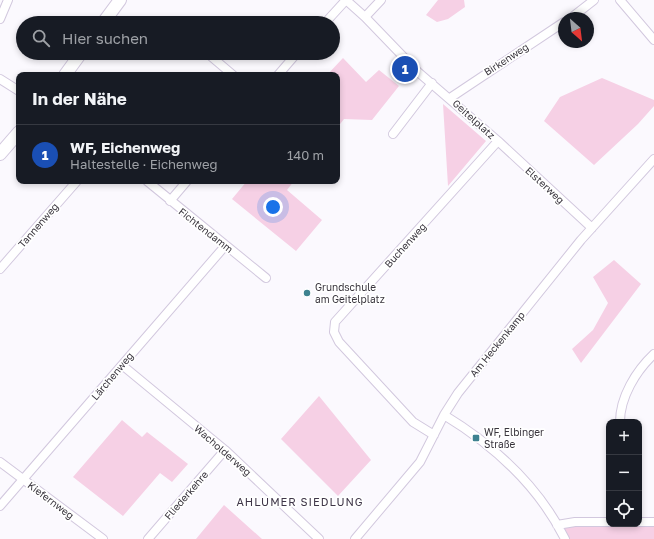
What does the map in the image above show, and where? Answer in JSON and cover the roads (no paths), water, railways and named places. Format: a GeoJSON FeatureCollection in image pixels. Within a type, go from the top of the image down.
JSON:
{"type":"FeatureCollection","features":[{"type":"Feature","properties":{"kind":"main road"},"geometry":{"type":"LineString","coordinates":[[108,16],[120,0]]}},
{"type":"Feature","properties":{"kind":"main road"},"geometry":{"type":"LineString","coordinates":[[67,72],[76,60]]}},
{"type":"Feature","properties":{"kind":"main road"},"geometry":{"type":"LineString","coordinates":[[0,154],[16,135]]}},
{"type":"Feature","properties":{"kind":"street"},"geometry":{"type":"LineString","coordinates":[[0,19],[8,0]]}},
{"type":"Feature","properties":{"kind":"street"},"geometry":{"type":"LineString","coordinates":[[331,16],[346,0]]}},
{"type":"Feature","properties":{"kind":"street","name":"Geitelplatz"},"geometry":{"type":"LineString","coordinates":[[346,0],[365,17],[396,50],[498,141]]}},
{"type":"Feature","properties":{"kind":"street"},"geometry":{"type":"LineString","coordinates":[[365,17],[381,0]]}},
{"type":"Feature","properties":{"kind":"street"},"geometry":{"type":"LineString","coordinates":[[579,12],[594,0]]}},
{"type":"Feature","properties":{"kind":"street"},"geometry":{"type":"LineString","coordinates":[[620,0],[654,40]]}},
{"type":"Feature","properties":{"kind":"street","name":"Birkenweg"},"geometry":{"type":"LineString","coordinates":[[450,98],[558,26]]}},
{"type":"Feature","properties":{"kind":"street"},"geometry":{"type":"LineString","coordinates":[[215,60],[229,72]]}},
{"type":"Feature","properties":{"kind":"street"},"geometry":{"type":"LineString","coordinates":[[281,72],[291,60]]}},
{"type":"Feature","properties":{"kind":"street"},"geometry":{"type":"LineString","coordinates":[[0,79],[16,89]]}},
{"type":"Feature","properties":{"kind":"street"},"geometry":{"type":"LineString","coordinates":[[393,134],[432,83]]}},
{"type":"Feature","properties":{"kind":"street","name":"Elsterweg"},"geometry":{"type":"LineString","coordinates":[[498,141],[592,228]]}},
{"type":"Feature","properties":{"kind":"street","name":"Buchenweg"},"geometry":{"type":"LineString","coordinates":[[434,435],[413,422],[339,342],[334,332],[336,322],[498,141]]}},
{"type":"Feature","properties":{"kind":"street","name":"Am Heckenkamp"},"geometry":{"type":"LineString","coordinates":[[355,539],[420,462],[444,415],[458,393],[592,228],[654,160]]}},
{"type":"Feature","properties":{"kind":"street","name":"Tannenweg"},"geometry":{"type":"LineString","coordinates":[[0,269],[74,184]]}},
{"type":"Feature","properties":{"kind":"street","name":"Fichtendamm"},"geometry":{"type":"LineString","coordinates":[[150,184],[225,246],[241,256],[266,278]]}},
{"type":"Feature","properties":{"kind":"street"},"geometry":{"type":"LineString","coordinates":[[170,201],[184,184]]}},
{"type":"Feature","properties":{"kind":"street","name":"Lärchenweg"},"geometry":{"type":"LineString","coordinates":[[0,506],[225,246]]}},
{"type":"Feature","properties":{"kind":"street"},"geometry":{"type":"LineString","coordinates":[[620,419],[623,402],[629,388],[654,354]]}},
{"type":"Feature","properties":{"kind":"street","name":"Wacholderweg"},"geometry":{"type":"LineString","coordinates":[[122,365],[225,450],[319,539]]}},
{"type":"Feature","properties":{"kind":"street"},"geometry":{"type":"LineString","coordinates":[[444,415],[460,424],[513,467],[531,485],[565,539]]}},
{"type":"Feature","properties":{"kind":"street","name":"Fliederkehre"},"geometry":{"type":"LineString","coordinates":[[148,539],[225,450]]}},
{"type":"Feature","properties":{"kind":"street","name":"Kiefernweg"},"geometry":{"type":"LineString","coordinates":[[0,462],[103,539]]}},
{"type":"Feature","properties":{"kind":"street"},"geometry":{"type":"LineString","coordinates":[[557,525],[575,522],[606,522]]}},
{"type":"Feature","properties":{"kind":"street"},"geometry":{"type":"LineString","coordinates":[[642,522],[654,522]]}},
{"type":"Feature","properties":{"kind":"place","name":"WF, Eichenweg"},"geometry":{"type":"Point","coordinates":[405,69]}},
{"type":"Feature","properties":{"kind":"place","name":"Grundschule am Geitelplatz"},"geometry":{"type":"Point","coordinates":[307,293]}},
{"type":"Feature","properties":{"kind":"place","name":"WF, Elbinger Straße"},"geometry":{"type":"Point","coordinates":[476,438]}},
{"type":"Feature","properties":{"kind":"district","name":"AHLUMER SIEDLUNG"},"geometry":{"type":"Point","coordinates":[300,501]}}]}
